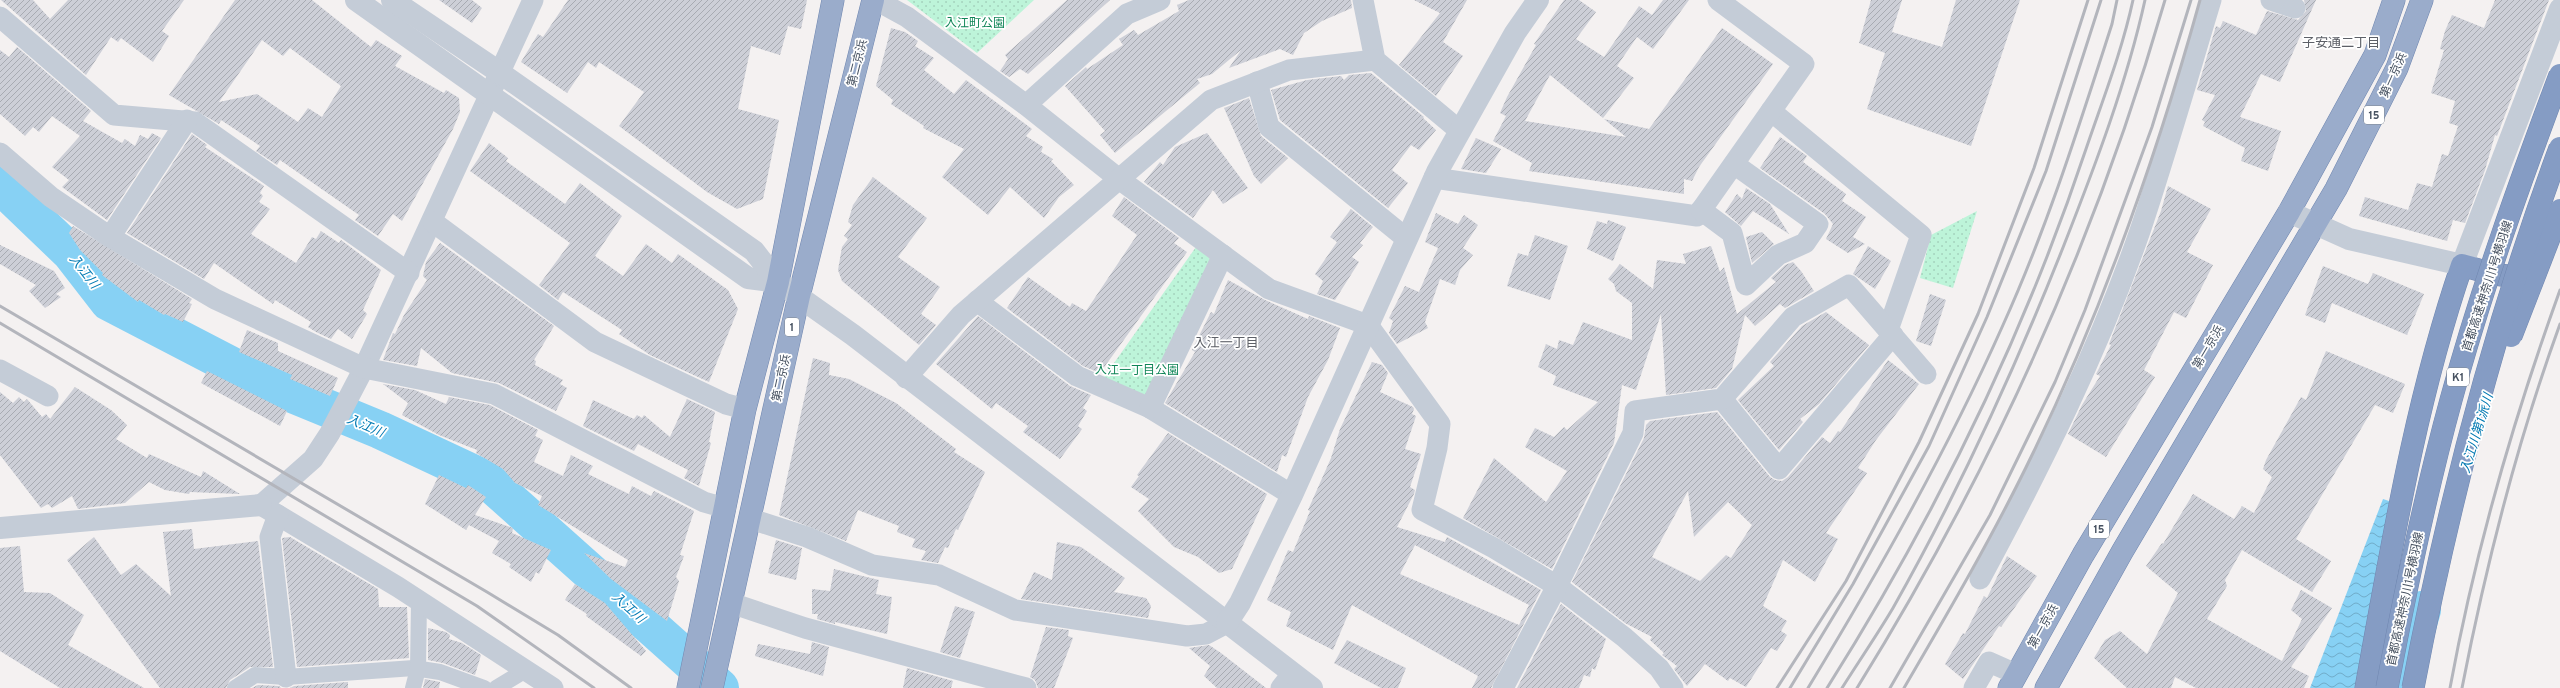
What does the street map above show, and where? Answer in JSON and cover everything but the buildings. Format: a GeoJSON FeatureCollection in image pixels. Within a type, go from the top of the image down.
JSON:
{"type":"FeatureCollection","features":[{"type":"Feature","properties":{"kind":"highway","name":"1"},"geometry":{"type":"LineString","coordinates":[[688,688],[745,409],[778,282],[833,0]]}},
{"type":"Feature","properties":{"kind":"highway","name":"第二京浜"},"geometry":{"type":"LineString","coordinates":[[712,688],[751,519],[799,296],[873,0]]}},
{"type":"Feature","properties":{"kind":"highway","name":"第一京浜"},"geometry":{"type":"LineString","coordinates":[[2013,681],[2115,502],[2289,212],[2375,55],[2394,0]]}},
{"type":"Feature","properties":{"kind":"highway","name":"第一京浜"},"geometry":{"type":"LineString","coordinates":[[2046,688],[2122,552],[2315,225],[2398,68],[2422,0]]}},
{"type":"Feature","properties":{"kind":"highway","name":"首都高速神奈川1号横羽線"},"geometry":{"type":"LineString","coordinates":[[2386,688],[2415,549],[2451,401],[2499,245],[2560,75]]}},
{"type":"Feature","properties":{"kind":"highway","name":"首都高速神奈川1号横羽線"},"geometry":{"type":"LineString","coordinates":[[2413,688],[2459,476],[2498,331],[2560,148]]}},
{"type":"Feature","properties":{"kind":"highway"},"geometry":{"type":"LineString","coordinates":[[2459,476],[2560,210]]}},
{"type":"Feature","properties":{"kind":"highway"},"geometry":{"type":"LineString","coordinates":[[2366,688],[2411,454],[2451,297],[2462,265],[2505,276],[2520,277],[2534,272],[2546,260],[2560,234]]}},
{"type":"Feature","properties":{"kind":"street"},"geometry":{"type":"LineString","coordinates":[[356,0],[748,278],[778,282]]}},
{"type":"Feature","properties":{"kind":"street"},"geometry":{"type":"LineString","coordinates":[[392,0],[499,72],[754,251],[778,282],[799,296],[1227,623],[1286,681],[1312,688]]}},
{"type":"Feature","properties":{"kind":"street"},"geometry":{"type":"LineString","coordinates":[[287,682],[270,537],[270,510],[313,459],[330,433],[364,368],[433,222],[488,95],[533,0]]}},
{"type":"Feature","properties":{"kind":"street"},"geometry":{"type":"LineString","coordinates":[[876,0],[907,17],[1026,105],[1119,179],[1269,289],[1368,325],[1440,424],[1437,448],[1422,510],[1494,548],[1557,586],[1624,636],[1659,668],[1673,688]]}},
{"type":"Feature","properties":{"kind":"street"},"geometry":{"type":"LineString","coordinates":[[1026,105],[1127,14],[1160,0]]}},
{"type":"Feature","properties":{"kind":"street"},"geometry":{"type":"LineString","coordinates":[[1364,0],[1375,60],[1460,131]]}},
{"type":"Feature","properties":{"kind":"street"},"geometry":{"type":"LineString","coordinates":[[751,519],[807,537],[872,565],[939,575],[1015,610],[1187,636],[1206,634],[1227,623],[1240,602],[1292,495],[1434,178],[1515,33],[1538,0]]}},
{"type":"Feature","properties":{"kind":"street"},"geometry":{"type":"LineString","coordinates":[[1434,178],[1697,216],[1804,64],[1718,0]]}},
{"type":"Feature","properties":{"kind":"street"},"geometry":{"type":"LineString","coordinates":[[1980,579],[2031,486],[2105,319],[2140,229],[2212,0]]}},
{"type":"Feature","properties":{"kind":"street"},"geometry":{"type":"LineString","coordinates":[[2271,0],[2295,8]]}},
{"type":"Feature","properties":{"kind":"street"},"geometry":{"type":"LineString","coordinates":[[2289,212],[2349,239],[2462,265],[2560,9]]}},
{"type":"Feature","properties":{"kind":"street"},"geometry":{"type":"LineString","coordinates":[[0,17],[114,115],[187,120],[195,122],[409,273]]}},
{"type":"Feature","properties":{"kind":"street"},"geometry":{"type":"LineString","coordinates":[[906,378],[961,315],[1211,100],[1289,70],[1375,60]]}},
{"type":"Feature","properties":{"kind":"street"},"geometry":{"type":"LineString","coordinates":[[1257,82],[1269,127],[1407,239]]}},
{"type":"Feature","properties":{"kind":"street"},"geometry":{"type":"LineString","coordinates":[[1722,399],[1779,469],[1890,332],[1920,235],[1772,111]]}},
{"type":"Feature","properties":{"kind":"street"},"geometry":{"type":"LineString","coordinates":[[110,237],[187,120]]}},
{"type":"Feature","properties":{"kind":"street"},"geometry":{"type":"LineString","coordinates":[[0,152],[51,197],[110,237],[216,299],[364,368],[494,394],[704,502],[725,508]]}},
{"type":"Feature","properties":{"kind":"street"},"geometry":{"type":"LineString","coordinates":[[1701,210],[1732,233],[1746,285],[1778,255],[1805,243],[1818,224],[1734,164]]}},
{"type":"Feature","properties":{"kind":"street"},"geometry":{"type":"LineString","coordinates":[[433,222],[596,342],[726,404],[745,409]]}},
{"type":"Feature","properties":{"kind":"street"},"geometry":{"type":"LineString","coordinates":[[1150,408],[1223,255]]}},
{"type":"Feature","properties":{"kind":"street"},"geometry":{"type":"LineString","coordinates":[[1503,688],[1557,586],[1633,433],[1635,411],[1722,399],[1793,317],[1849,285],[1926,374]]}},
{"type":"Feature","properties":{"kind":"street"},"geometry":{"type":"LineString","coordinates":[[977,301],[1076,376],[1150,408],[1292,495]]}},
{"type":"Feature","properties":{"kind":"street"},"geometry":{"type":"LineString","coordinates":[[0,370],[48,396]]}},
{"type":"Feature","properties":{"kind":"street"},"geometry":{"type":"LineString","coordinates":[[0,528],[270,510],[419,601],[553,688]]}},
{"type":"Feature","properties":{"kind":"street"},"geometry":{"type":"LineString","coordinates":[[413,688],[418,669],[419,601]]}},
{"type":"Feature","properties":{"kind":"street"},"geometry":{"type":"LineString","coordinates":[[731,603],[805,628],[1026,688]]}},
{"type":"Feature","properties":{"kind":"street"},"geometry":{"type":"LineString","coordinates":[[1974,688],[1988,662],[2013,681]]}},
{"type":"Feature","properties":{"kind":"street"},"geometry":{"type":"LineString","coordinates":[[235,688],[255,675],[287,682],[418,669],[440,672],[484,688]]}},
{"type":"Feature","properties":{"kind":"street"},"geometry":{"type":"LineString","coordinates":[[496,688],[526,670]]}},
{"type":"Feature","properties":{"kind":"green space","name":"入江町公園"},"geometry":{"type":"Polygon","coordinates":[[[907,0],[1034,0],[977,53],[907,0]]]}},
{"type":"Feature","properties":{"kind":"green space"},"geometry":{"type":"Polygon","coordinates":[[[1977,211],[1953,288],[1920,278],[1931,235],[1977,211]]]}},
{"type":"Feature","properties":{"kind":"green space","name":"入江一丁目公園"},"geometry":{"type":"Polygon","coordinates":[[[1196,247],[1208,255],[1211,262],[1148,400],[1102,380],[1196,247]]]}},
{"type":"Feature","properties":{"kind":"water"},"geometry":{"type":"Polygon","coordinates":[[[2383,499],[2392,502],[2358,688],[2310,688],[2383,499]]]}},
{"type":"Feature","properties":{"kind":"waterway","name":"入江川"},"geometry":{"type":"LineString","coordinates":[[0,185],[71,253],[109,302],[261,381],[380,430],[487,480],[720,688]]}},
{"type":"Feature","properties":{"kind":"waterway","name":"入江川第1派川"},"geometry":{"type":"LineString","coordinates":[[2399,688],[2422,610]]}},
{"type":"Feature","properties":{"kind":"railway"},"geometry":{"type":"LineString","coordinates":[[1777,688],[1846,581],[1919,442],[1978,314],[2034,168],[2088,0]]}},
{"type":"Feature","properties":{"kind":"railway"},"geometry":{"type":"LineString","coordinates":[[1790,688],[1853,584],[1929,446],[1987,317],[2046,171],[2101,0]]}},
{"type":"Feature","properties":{"kind":"railway"},"geometry":{"type":"LineString","coordinates":[[1808,688],[1861,600],[1911,510],[1959,418],[2003,325],[2034,251],[2062,176],[2112,24],[2117,0]]}},
{"type":"Feature","properties":{"kind":"railway"},"geometry":{"type":"LineString","coordinates":[[1827,688],[1867,624],[1940,493],[2004,359],[2034,290],[2061,220],[2112,75],[2129,19],[2133,0]]}},
{"type":"Feature","properties":{"kind":"railway"},"geometry":{"type":"LineString","coordinates":[[1842,688],[1893,608],[1941,519],[1985,429],[2026,338],[2099,154],[2120,93],[2138,31],[2145,0]]}},
{"type":"Feature","properties":{"kind":"railway"},"geometry":{"type":"LineString","coordinates":[[1857,688],[1906,607],[1951,524],[1994,440],[2035,354],[2072,268],[2106,180],[2137,90],[2165,0]]}},
{"type":"Feature","properties":{"kind":"railway"},"geometry":{"type":"LineString","coordinates":[[1890,688],[1990,515],[2055,382],[2085,310],[2152,127],[2191,0]]}},
{"type":"Feature","properties":{"kind":"railway"},"geometry":{"type":"LineString","coordinates":[[1904,688],[1987,543],[2059,399],[2083,343],[2127,231],[2166,116],[2200,0]]}},
{"type":"Feature","properties":{"kind":"railway"},"geometry":{"type":"LineString","coordinates":[[2450,688],[2483,537],[2526,388],[2560,290]]}},
{"type":"Feature","properties":{"kind":"railway"},"geometry":{"type":"LineString","coordinates":[[0,306],[487,592],[558,635],[631,688]]}},
{"type":"Feature","properties":{"kind":"railway"},"geometry":{"type":"LineString","coordinates":[[0,323],[477,606],[594,688]]}},
{"type":"Feature","properties":{"kind":"railway"},"geometry":{"type":"LineString","coordinates":[[2462,688],[2481,596],[2516,459],[2544,368],[2560,324]]}},
{"type":"Feature","properties":{"kind":"district","name":"子安通二丁目"},"geometry":{"type":"Point","coordinates":[2341,42]}},
{"type":"Feature","properties":{"kind":"district","name":"入江一丁目"},"geometry":{"type":"Point","coordinates":[1226,342]}}]}
